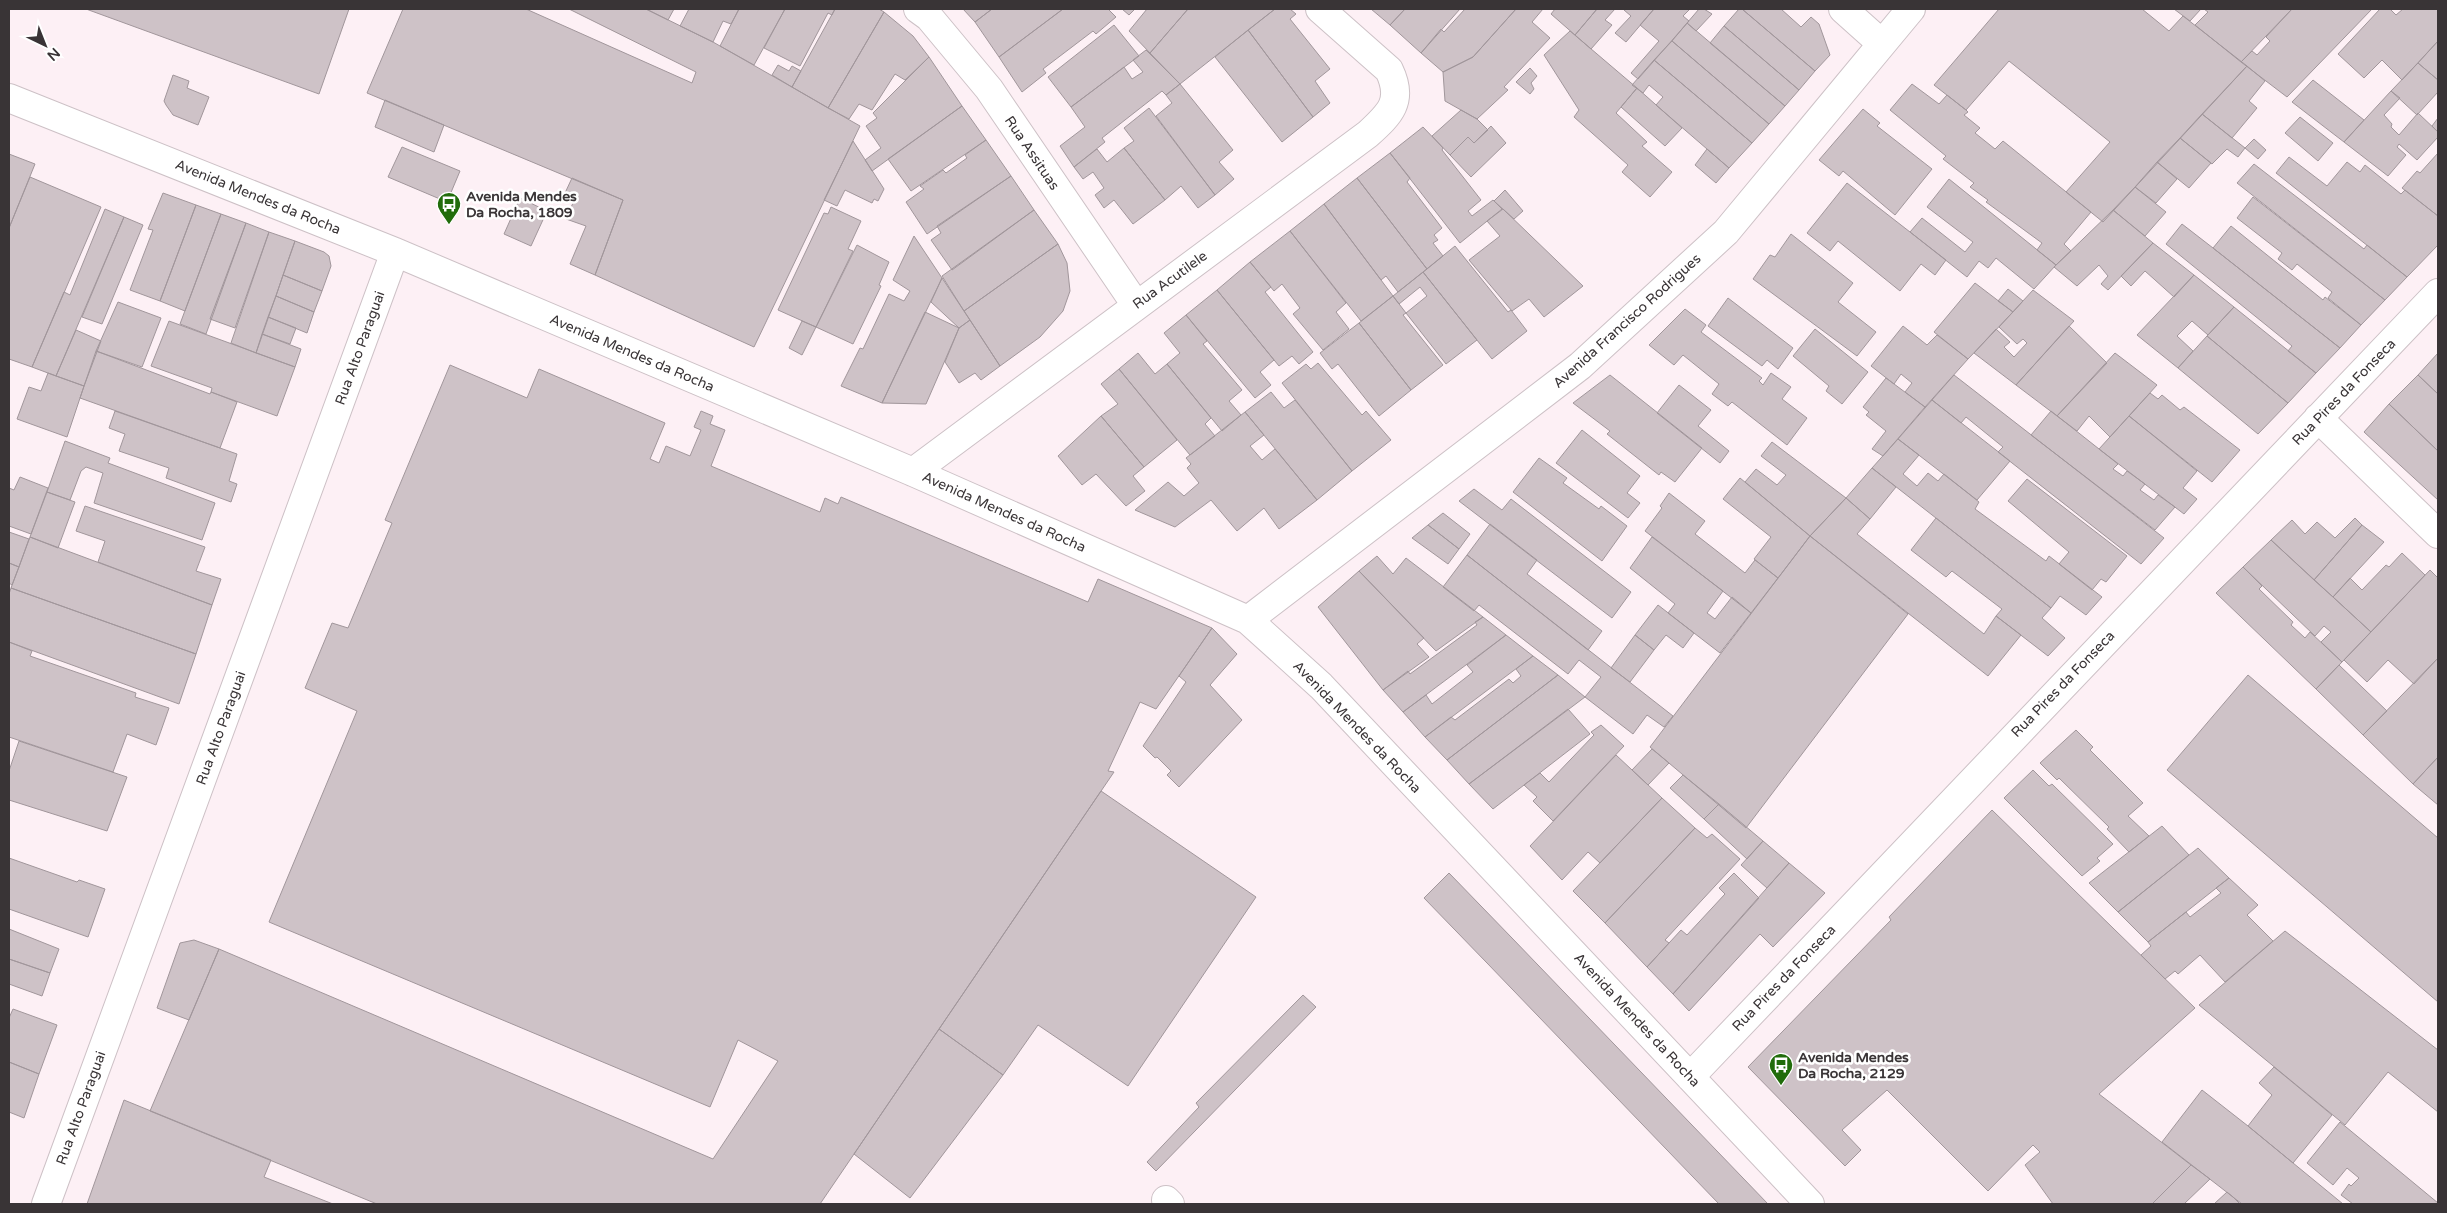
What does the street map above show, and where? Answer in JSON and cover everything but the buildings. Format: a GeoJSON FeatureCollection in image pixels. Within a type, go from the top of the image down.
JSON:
{"type":"FeatureCollection","features":[{"type":"Feature","properties":{"kind":"street","name":"Rua Assituas"},"geometry":{"type":"LineString","coordinates":[[918,9],[929,18],[989,90],[1136,305]]}},
{"type":"Feature","properties":{"kind":"street","name":"Rua Acutilele"},"geometry":{"type":"LineString","coordinates":[[913,472],[1368,134],[1390,114],[1395,100],[1396,84],[1389,70],[1320,9]]}},
{"type":"Feature","properties":{"kind":"street"},"geometry":{"type":"LineString","coordinates":[[1843,9],[1881,43]]}},
{"type":"Feature","properties":{"kind":"street","name":"Avenida Francisco Rodrigues"},"geometry":{"type":"LineString","coordinates":[[1248,620],[1580,366],[1726,232],[1911,9]]}},
{"type":"Feature","properties":{"kind":"street","name":"Avenida Mendes da Rocha"},"geometry":{"type":"LineString","coordinates":[[9,98],[395,252],[913,472],[1248,620],[1320,686],[1810,1204]]}},
{"type":"Feature","properties":{"kind":"street","name":"Rua Alto Paraguai"},"geometry":{"type":"LineString","coordinates":[[46,1204],[395,252]]}},
{"type":"Feature","properties":{"kind":"street","name":"Rua Pires da Fonseca"},"geometry":{"type":"LineString","coordinates":[[1690,1077],[2438,294]]}},
{"type":"Feature","properties":{"kind":"street"},"geometry":{"type":"LineString","coordinates":[[2318,418],[2438,534]]}},
{"type":"Feature","properties":{"kind":"place","name":"Avenida Mendes Da Rocha, 1809"},"geometry":{"type":"Point","coordinates":[449,225]}},
{"type":"Feature","properties":{"kind":"place","name":"Avenida Mendes Da Rocha, 2129"},"geometry":{"type":"Point","coordinates":[1781,1086]}}]}
